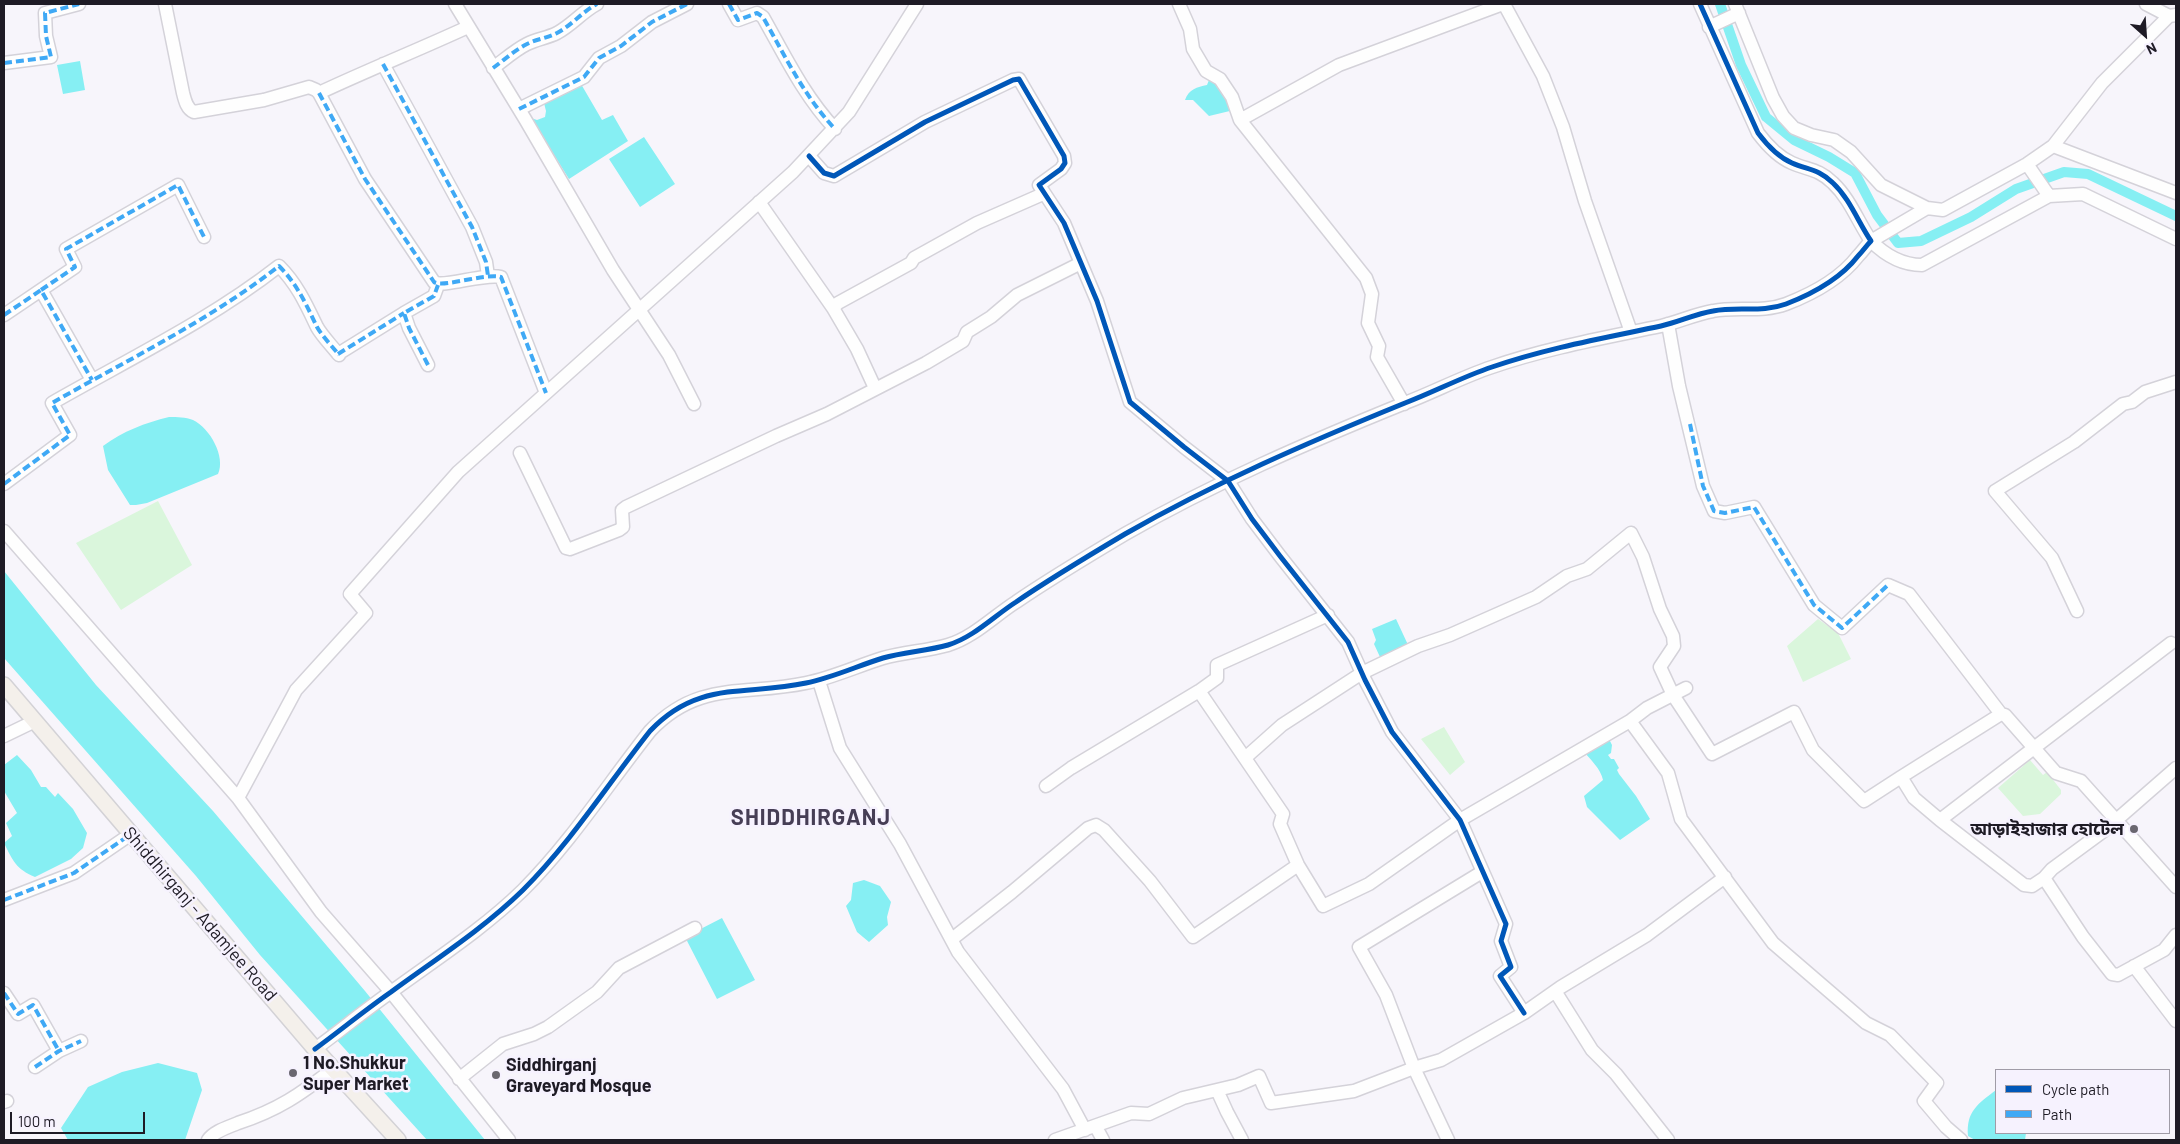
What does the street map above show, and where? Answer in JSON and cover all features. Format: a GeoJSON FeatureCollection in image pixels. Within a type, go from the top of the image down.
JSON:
{"type":"FeatureCollection","features":[{"type":"Feature","properties":{"kind":"main road","name":"Shiddhirganj - Adamjee Road"},"geometry":{"type":"LineString","coordinates":[[4,686],[316,1049],[398,1140]]}},
{"type":"Feature","properties":{"kind":"street"},"geometry":{"type":"LineString","coordinates":[[4,64],[51,57],[46,36],[45,13],[79,4]]}},
{"type":"Feature","properties":{"kind":"street"},"geometry":{"type":"LineString","coordinates":[[165,4],[183,93],[190,110],[202,112],[264,100],[309,87],[316,90],[365,179],[434,282],[438,285]]}},
{"type":"Feature","properties":{"kind":"street"},"geometry":{"type":"LineString","coordinates":[[455,4],[613,270],[669,355],[694,404]]}},
{"type":"Feature","properties":{"kind":"street"},"geometry":{"type":"LineString","coordinates":[[493,68],[516,50],[567,27],[586,10],[597,4]]}},
{"type":"Feature","properties":{"kind":"street"},"geometry":{"type":"LineString","coordinates":[[519,110],[584,77],[599,58],[620,46],[652,22],[687,4]]}},
{"type":"Feature","properties":{"kind":"street"},"geometry":{"type":"LineString","coordinates":[[729,4],[738,20],[757,13],[763,17],[798,81],[822,115],[835,129]]}},
{"type":"Feature","properties":{"kind":"street"},"geometry":{"type":"LineString","coordinates":[[238,798],[296,690],[366,614],[350,594],[458,472],[759,202],[835,129],[849,112],[917,4]]}},
{"type":"Feature","properties":{"kind":"street"},"geometry":{"type":"LineString","coordinates":[[1179,4],[1190,29],[1193,49],[1206,71],[1220,78],[1232,98],[1240,120],[1366,278],[1372,294],[1368,323],[1379,346],[1378,357],[1404,404]]}},
{"type":"Feature","properties":{"kind":"street"},"geometry":{"type":"LineString","coordinates":[[1240,120],[1339,65],[1504,4],[1543,76],[1563,127],[1584,201],[1631,332]]}},
{"type":"Feature","properties":{"kind":"street"},"geometry":{"type":"LineString","coordinates":[[1700,4],[1712,26],[1752,122],[1767,146],[1792,163],[1818,171],[1833,182],[1844,195],[1880,250],[1908,265],[1922,265],[2047,193],[2083,194],[2176,239]]}},
{"type":"Feature","properties":{"kind":"street"},"geometry":{"type":"LineString","coordinates":[[316,1049],[391,992],[429,966],[496,914],[522,890],[572,836],[616,774],[664,716],[694,699],[719,692],[790,687],[819,681],[878,660],[938,647],[962,639],[1036,588],[1154,518],[1318,439],[1488,368],[1538,352],[1668,324],[1712,311],[1733,308],[1764,309],[1783,305],[1802,297],[1835,278],[1859,256],[1873,239],[1923,210],[1943,210],[2029,166],[2053,146],[2102,83],[2172,16],[2146,4]]}},
{"type":"Feature","properties":{"kind":"street"},"geometry":{"type":"LineString","coordinates":[[1712,26],[1736,11],[1773,98],[1783,116],[1794,128],[1811,135],[1834,140],[1850,152],[1881,185],[1923,210]]}},
{"type":"Feature","properties":{"kind":"street"},"geometry":{"type":"LineString","coordinates":[[319,93],[468,27]]}},
{"type":"Feature","properties":{"kind":"street"},"geometry":{"type":"LineString","coordinates":[[383,64],[472,227],[486,262],[488,276]]}},
{"type":"Feature","properties":{"kind":"street"},"geometry":{"type":"LineString","coordinates":[[809,156],[824,173],[834,176],[925,122],[1013,80],[1019,79],[1064,156],[1065,163],[1061,169],[1039,185],[1043,194],[1064,223],[1097,301],[1130,402],[1184,448],[1228,481],[1252,519],[1348,642],[1392,732],[1460,820],[1506,924],[1501,941],[1511,967],[1500,976],[1524,1013]]}},
{"type":"Feature","properties":{"kind":"street"},"geometry":{"type":"LineString","coordinates":[[2053,146],[2176,193]]}},
{"type":"Feature","properties":{"kind":"street"},"geometry":{"type":"LineString","coordinates":[[2029,166],[2047,193]]}},
{"type":"Feature","properties":{"kind":"street"},"geometry":{"type":"LineString","coordinates":[[4,315],[75,267],[66,249],[178,185],[204,237]]}},
{"type":"Feature","properties":{"kind":"street"},"geometry":{"type":"LineString","coordinates":[[833,308],[838,303],[911,263],[914,258],[976,223],[1043,194]]}},
{"type":"Feature","properties":{"kind":"street"},"geometry":{"type":"LineString","coordinates":[[759,202],[833,308],[857,349],[875,388]]}},
{"type":"Feature","properties":{"kind":"street"},"geometry":{"type":"LineString","coordinates":[[520,453],[566,548],[570,550],[623,527],[622,510],[626,507],[827,414],[926,363],[963,341],[967,332],[991,317],[1017,295],[1080,264]]}},
{"type":"Feature","properties":{"kind":"street"},"geometry":{"type":"LineString","coordinates":[[4,484],[70,436],[52,403],[210,314],[279,266],[292,279],[308,305],[318,329],[339,354],[434,296],[438,285]]}},
{"type":"Feature","properties":{"kind":"street"},"geometry":{"type":"LineString","coordinates":[[438,285],[488,276],[501,277],[529,354],[546,393]]}},
{"type":"Feature","properties":{"kind":"street"},"geometry":{"type":"LineString","coordinates":[[41,290],[92,380]]}},
{"type":"Feature","properties":{"kind":"street"},"geometry":{"type":"LineString","coordinates":[[404,313],[409,328],[428,365]]}},
{"type":"Feature","properties":{"kind":"street"},"geometry":{"type":"LineString","coordinates":[[1668,324],[1679,386],[1704,486],[1714,511],[1725,513],[1754,507],[1814,605],[1842,628],[1888,586],[1909,594],[2001,714],[2005,715],[2056,774],[2081,781],[2176,887]]}},
{"type":"Feature","properties":{"kind":"street"},"geometry":{"type":"LineString","coordinates":[[2077,611],[2052,558],[1995,491],[2074,442],[2123,404],[2132,402],[2145,392],[2176,382]]}},
{"type":"Feature","properties":{"kind":"street"},"geometry":{"type":"LineString","coordinates":[[4,531],[238,798],[321,912],[391,992],[509,1140]]}},
{"type":"Feature","properties":{"kind":"street"},"geometry":{"type":"LineString","coordinates":[[1245,758],[1282,725],[1362,673],[1418,646],[1450,635],[1536,597],[1567,576],[1587,570],[1631,533],[1643,557],[1660,609],[1674,636],[1674,646],[1660,667],[1672,694],[1712,754],[1794,712],[1813,750],[1864,801],[2001,714]]}},
{"type":"Feature","properties":{"kind":"street"},"geometry":{"type":"LineString","coordinates":[[1046,786],[1071,768],[1199,691],[1217,678],[1217,665],[1328,615]]}},
{"type":"Feature","properties":{"kind":"street"},"geometry":{"type":"LineString","coordinates":[[1940,820],[2170,643]]}},
{"type":"Feature","properties":{"kind":"street"},"geometry":{"type":"LineString","coordinates":[[819,681],[840,748],[900,844],[958,952],[1091,1128],[1103,1140]]}},
{"type":"Feature","properties":{"kind":"street"},"geometry":{"type":"LineString","coordinates":[[1199,691],[1283,814],[1280,824],[1298,865],[1323,906],[1369,884],[1460,820],[1630,721],[1647,708],[1686,688]]}},
{"type":"Feature","properties":{"kind":"street"},"geometry":{"type":"LineString","coordinates":[[4,736],[35,721]]}},
{"type":"Feature","properties":{"kind":"street"},"geometry":{"type":"LineString","coordinates":[[1630,721],[1668,773],[1682,819],[1773,943],[1866,1023],[1890,1035],[1937,1082],[1924,1101],[1946,1127],[1961,1140]]}},
{"type":"Feature","properties":{"kind":"street"},"geometry":{"type":"LineString","coordinates":[[1901,777],[1914,798],[1940,820],[2024,885],[2032,886],[2115,821],[2176,768]]}},
{"type":"Feature","properties":{"kind":"street"},"geometry":{"type":"LineString","coordinates":[[952,939],[1012,892],[1088,828],[1096,825],[1104,830],[1150,881],[1193,937],[1298,865]]}},
{"type":"Feature","properties":{"kind":"street"},"geometry":{"type":"LineString","coordinates":[[4,900],[74,873],[131,834]]}},
{"type":"Feature","properties":{"kind":"street"},"geometry":{"type":"LineString","coordinates":[[1448,1140],[1414,1068],[1386,995],[1359,948],[1482,872]]}},
{"type":"Feature","properties":{"kind":"street"},"geometry":{"type":"LineString","coordinates":[[1055,1140],[1131,1113],[1149,1114],[1183,1098],[1238,1085],[1260,1076],[1272,1103],[1354,1092],[1414,1068],[1440,1060],[1524,1013],[1555,991],[1647,935],[1725,877]]}},
{"type":"Feature","properties":{"kind":"street"},"geometry":{"type":"LineString","coordinates":[[2044,878],[2112,974],[2118,975],[2164,950],[2176,935]]}},
{"type":"Feature","properties":{"kind":"street"},"geometry":{"type":"LineString","coordinates":[[459,1079],[503,1044],[534,1034],[556,1022],[597,992],[620,968],[695,928]]}},
{"type":"Feature","properties":{"kind":"street"},"geometry":{"type":"LineString","coordinates":[[2134,966],[2176,1021]]}},
{"type":"Feature","properties":{"kind":"street"},"geometry":{"type":"LineString","coordinates":[[1555,991],[1592,1050],[1616,1074],[1668,1140]]}},
{"type":"Feature","properties":{"kind":"street"},"geometry":{"type":"LineString","coordinates":[[4,993],[18,1014],[33,1005],[60,1051]]}},
{"type":"Feature","properties":{"kind":"street"},"geometry":{"type":"LineString","coordinates":[[35,1067],[60,1051],[81,1041]]}},
{"type":"Feature","properties":{"kind":"street"},"geometry":{"type":"LineString","coordinates":[[208,1140],[229,1126],[268,1112],[286,1103],[334,1069]]}},
{"type":"Feature","properties":{"kind":"street"},"geometry":{"type":"LineString","coordinates":[[1218,1090],[1242,1140]]}},
{"type":"Feature","properties":{"kind":"green space"},"geometry":{"type":"Polygon","coordinates":[[[158,501],[192,565],[121,610],[76,543],[158,501]]]}},
{"type":"Feature","properties":{"kind":"green space"},"geometry":{"type":"Polygon","coordinates":[[[1818,619],[1838,633],[1851,659],[1803,682],[1787,646],[1818,619]]]}},
{"type":"Feature","properties":{"kind":"green space"},"geometry":{"type":"Polygon","coordinates":[[[1444,727],[1465,762],[1450,775],[1421,739],[1444,727]]]}},
{"type":"Feature","properties":{"kind":"green space"},"geometry":{"type":"Polygon","coordinates":[[[2030,760],[2043,775],[2047,772],[2061,790],[2061,794],[2040,814],[2023,816],[1998,788],[2030,760]]]}},
{"type":"Feature","properties":{"kind":"water"},"geometry":{"type":"Polygon","coordinates":[[[80,61],[85,90],[63,94],[57,65],[80,61]]]}},
{"type":"Feature","properties":{"kind":"water"},"geometry":{"type":"Polygon","coordinates":[[[1211,75],[1234,110],[1209,116],[1193,100],[1185,100],[1194,89],[1207,85],[1211,75]]]}},
{"type":"Feature","properties":{"kind":"water"},"geometry":{"type":"Polygon","coordinates":[[[581,84],[602,120],[613,115],[628,141],[569,179],[531,118],[537,120],[545,117],[544,103],[581,84]]]}},
{"type":"Feature","properties":{"kind":"water"},"geometry":{"type":"Polygon","coordinates":[[[644,137],[675,184],[640,207],[609,159],[644,137]]]}},
{"type":"Feature","properties":{"kind":"water"},"geometry":{"type":"Polygon","coordinates":[[[169,417],[193,420],[205,429],[218,452],[220,467],[218,474],[147,503],[130,505],[108,470],[103,446],[134,428],[169,417]]]}},
{"type":"Feature","properties":{"kind":"water"},"geometry":{"type":"Polygon","coordinates":[[[4,571],[96,685],[213,811],[365,991],[485,1140],[427,1140],[260,955],[196,876],[4,658],[4,571]]]}},
{"type":"Feature","properties":{"kind":"water"},"geometry":{"type":"Polygon","coordinates":[[[1396,619],[1409,647],[1380,657],[1374,644],[1376,640],[1372,629],[1396,619]]]}},
{"type":"Feature","properties":{"kind":"water"},"geometry":{"type":"Polygon","coordinates":[[[1609,739],[1612,745],[1611,753],[1608,755],[1611,759],[1614,759],[1619,768],[1617,770],[1619,774],[1636,796],[1650,819],[1620,840],[1587,807],[1584,796],[1603,780],[1598,768],[1583,751],[1609,739]]]}},
{"type":"Feature","properties":{"kind":"water"},"geometry":{"type":"Polygon","coordinates":[[[17,755],[31,770],[41,787],[46,787],[55,797],[58,793],[73,809],[87,833],[83,848],[71,859],[35,877],[23,871],[16,864],[4,843],[12,836],[6,823],[17,813],[4,791],[4,765],[17,755]]]}},
{"type":"Feature","properties":{"kind":"water"},"geometry":{"type":"Polygon","coordinates":[[[864,880],[880,886],[891,902],[887,917],[888,925],[869,942],[857,932],[846,906],[851,900],[853,883],[864,880]]]}},
{"type":"Feature","properties":{"kind":"water"},"geometry":{"type":"Polygon","coordinates":[[[722,918],[755,980],[717,999],[685,937],[722,918]]]}},
{"type":"Feature","properties":{"kind":"water"},"geometry":{"type":"Polygon","coordinates":[[[158,1063],[197,1073],[202,1090],[185,1140],[68,1140],[61,1128],[88,1087],[122,1072],[158,1063]]]}},
{"type":"Feature","properties":{"kind":"water"},"geometry":{"type":"Polygon","coordinates":[[[1995,1091],[1995,1134],[2026,1134],[2025,1140],[1975,1140],[1968,1136],[1971,1114],[1979,1104],[1995,1091]]]}},
{"type":"Feature","properties":{"kind":"waterway"},"geometry":{"type":"LineString","coordinates":[[1720,4],[1741,65],[1766,117],[1794,140],[1829,157],[1855,173],[1877,215],[1898,243],[1921,241],[1971,217],[2016,189],[2064,172],[2088,174],[2176,216]]}},
{"type":"Feature","properties":{"kind":"marked path"},"geometry":{"type":"LineString","coordinates":[[4,63],[51,57],[46,36],[45,13],[79,4]]}},
{"type":"Feature","properties":{"kind":"marked path"},"geometry":{"type":"LineString","coordinates":[[493,68],[523,46],[562,30],[597,4]]}},
{"type":"Feature","properties":{"kind":"marked path"},"geometry":{"type":"LineString","coordinates":[[519,109],[584,77],[599,58],[621,46],[652,22],[687,4]]}},
{"type":"Feature","properties":{"kind":"marked path"},"geometry":{"type":"LineString","coordinates":[[729,4],[738,20],[757,13],[763,17],[804,89],[835,129]]}},
{"type":"Feature","properties":{"kind":"marked path"},"geometry":{"type":"LineString","coordinates":[[383,64],[472,227],[486,262],[488,276]]}},
{"type":"Feature","properties":{"kind":"marked path"},"geometry":{"type":"LineString","coordinates":[[319,93],[365,179],[434,282],[446,283],[494,276],[501,277],[546,393]]}},
{"type":"Feature","properties":{"kind":"marked path"},"geometry":{"type":"LineString","coordinates":[[41,290],[75,267],[66,249],[178,185],[204,237]]}},
{"type":"Feature","properties":{"kind":"marked path"},"geometry":{"type":"LineString","coordinates":[[4,484],[70,435],[52,403],[197,321],[253,286],[279,266],[296,287],[319,330],[339,355]]}},
{"type":"Feature","properties":{"kind":"marked path"},"geometry":{"type":"LineString","coordinates":[[428,365],[409,328],[404,313],[434,296],[438,285]]}},
{"type":"Feature","properties":{"kind":"marked path"},"geometry":{"type":"LineString","coordinates":[[4,315],[41,290],[92,380]]}},
{"type":"Feature","properties":{"kind":"marked path"},"geometry":{"type":"LineString","coordinates":[[338,354],[404,313]]}},
{"type":"Feature","properties":{"kind":"marked path"},"geometry":{"type":"LineString","coordinates":[[1690,424],[1703,486],[1714,511],[1725,513],[1754,507],[1814,605],[1842,628],[1888,585]]}},
{"type":"Feature","properties":{"kind":"marked path"},"geometry":{"type":"LineString","coordinates":[[4,900],[74,873],[131,834]]}},
{"type":"Feature","properties":{"kind":"marked path"},"geometry":{"type":"LineString","coordinates":[[4,993],[18,1014],[33,1005],[59,1051]]}},
{"type":"Feature","properties":{"kind":"marked path"},"geometry":{"type":"LineString","coordinates":[[35,1067],[59,1051],[81,1041]]}},
{"type":"Feature","properties":{"kind":"cycle path"},"geometry":{"type":"LineString","coordinates":[[315,1049],[476,931],[508,904],[541,872],[650,731],[668,715],[686,704],[704,697],[723,693],[784,687],[816,681],[883,658],[948,645],[975,632],[1043,584],[1125,534],[1227,480],[1481,371],[1534,354],[1661,326],[1706,312],[1777,307],[1806,295],[1835,278],[1851,264],[1871,241],[1849,203],[1828,178],[1818,172],[1792,163],[1777,154],[1758,133],[1700,4]]}},
{"type":"Feature","properties":{"kind":"cycle path"},"geometry":{"type":"LineString","coordinates":[[809,156],[824,173],[834,176],[925,122],[1013,80],[1019,79],[1064,156],[1065,163],[1061,169],[1039,185],[1064,223],[1097,301],[1130,402],[1228,481],[1252,519],[1348,642],[1392,732],[1460,820],[1506,924],[1501,941],[1511,967],[1500,976],[1524,1013]]}},
{"type":"Feature","properties":{"kind":"place","name":"আড়াইহাজার হোটেল"},"geometry":{"type":"Point","coordinates":[2134,829]}},
{"type":"Feature","properties":{"kind":"place","name":"1 No.Shukkur Super Market"},"geometry":{"type":"Point","coordinates":[293,1073]}},
{"type":"Feature","properties":{"kind":"place","name":"Siddhirganj Graveyard Mosque"},"geometry":{"type":"Point","coordinates":[496,1075]}},
{"type":"Feature","properties":{"kind":"district","name":"SHIDDHIRGANJ"},"geometry":{"type":"Point","coordinates":[811,818]}}]}
